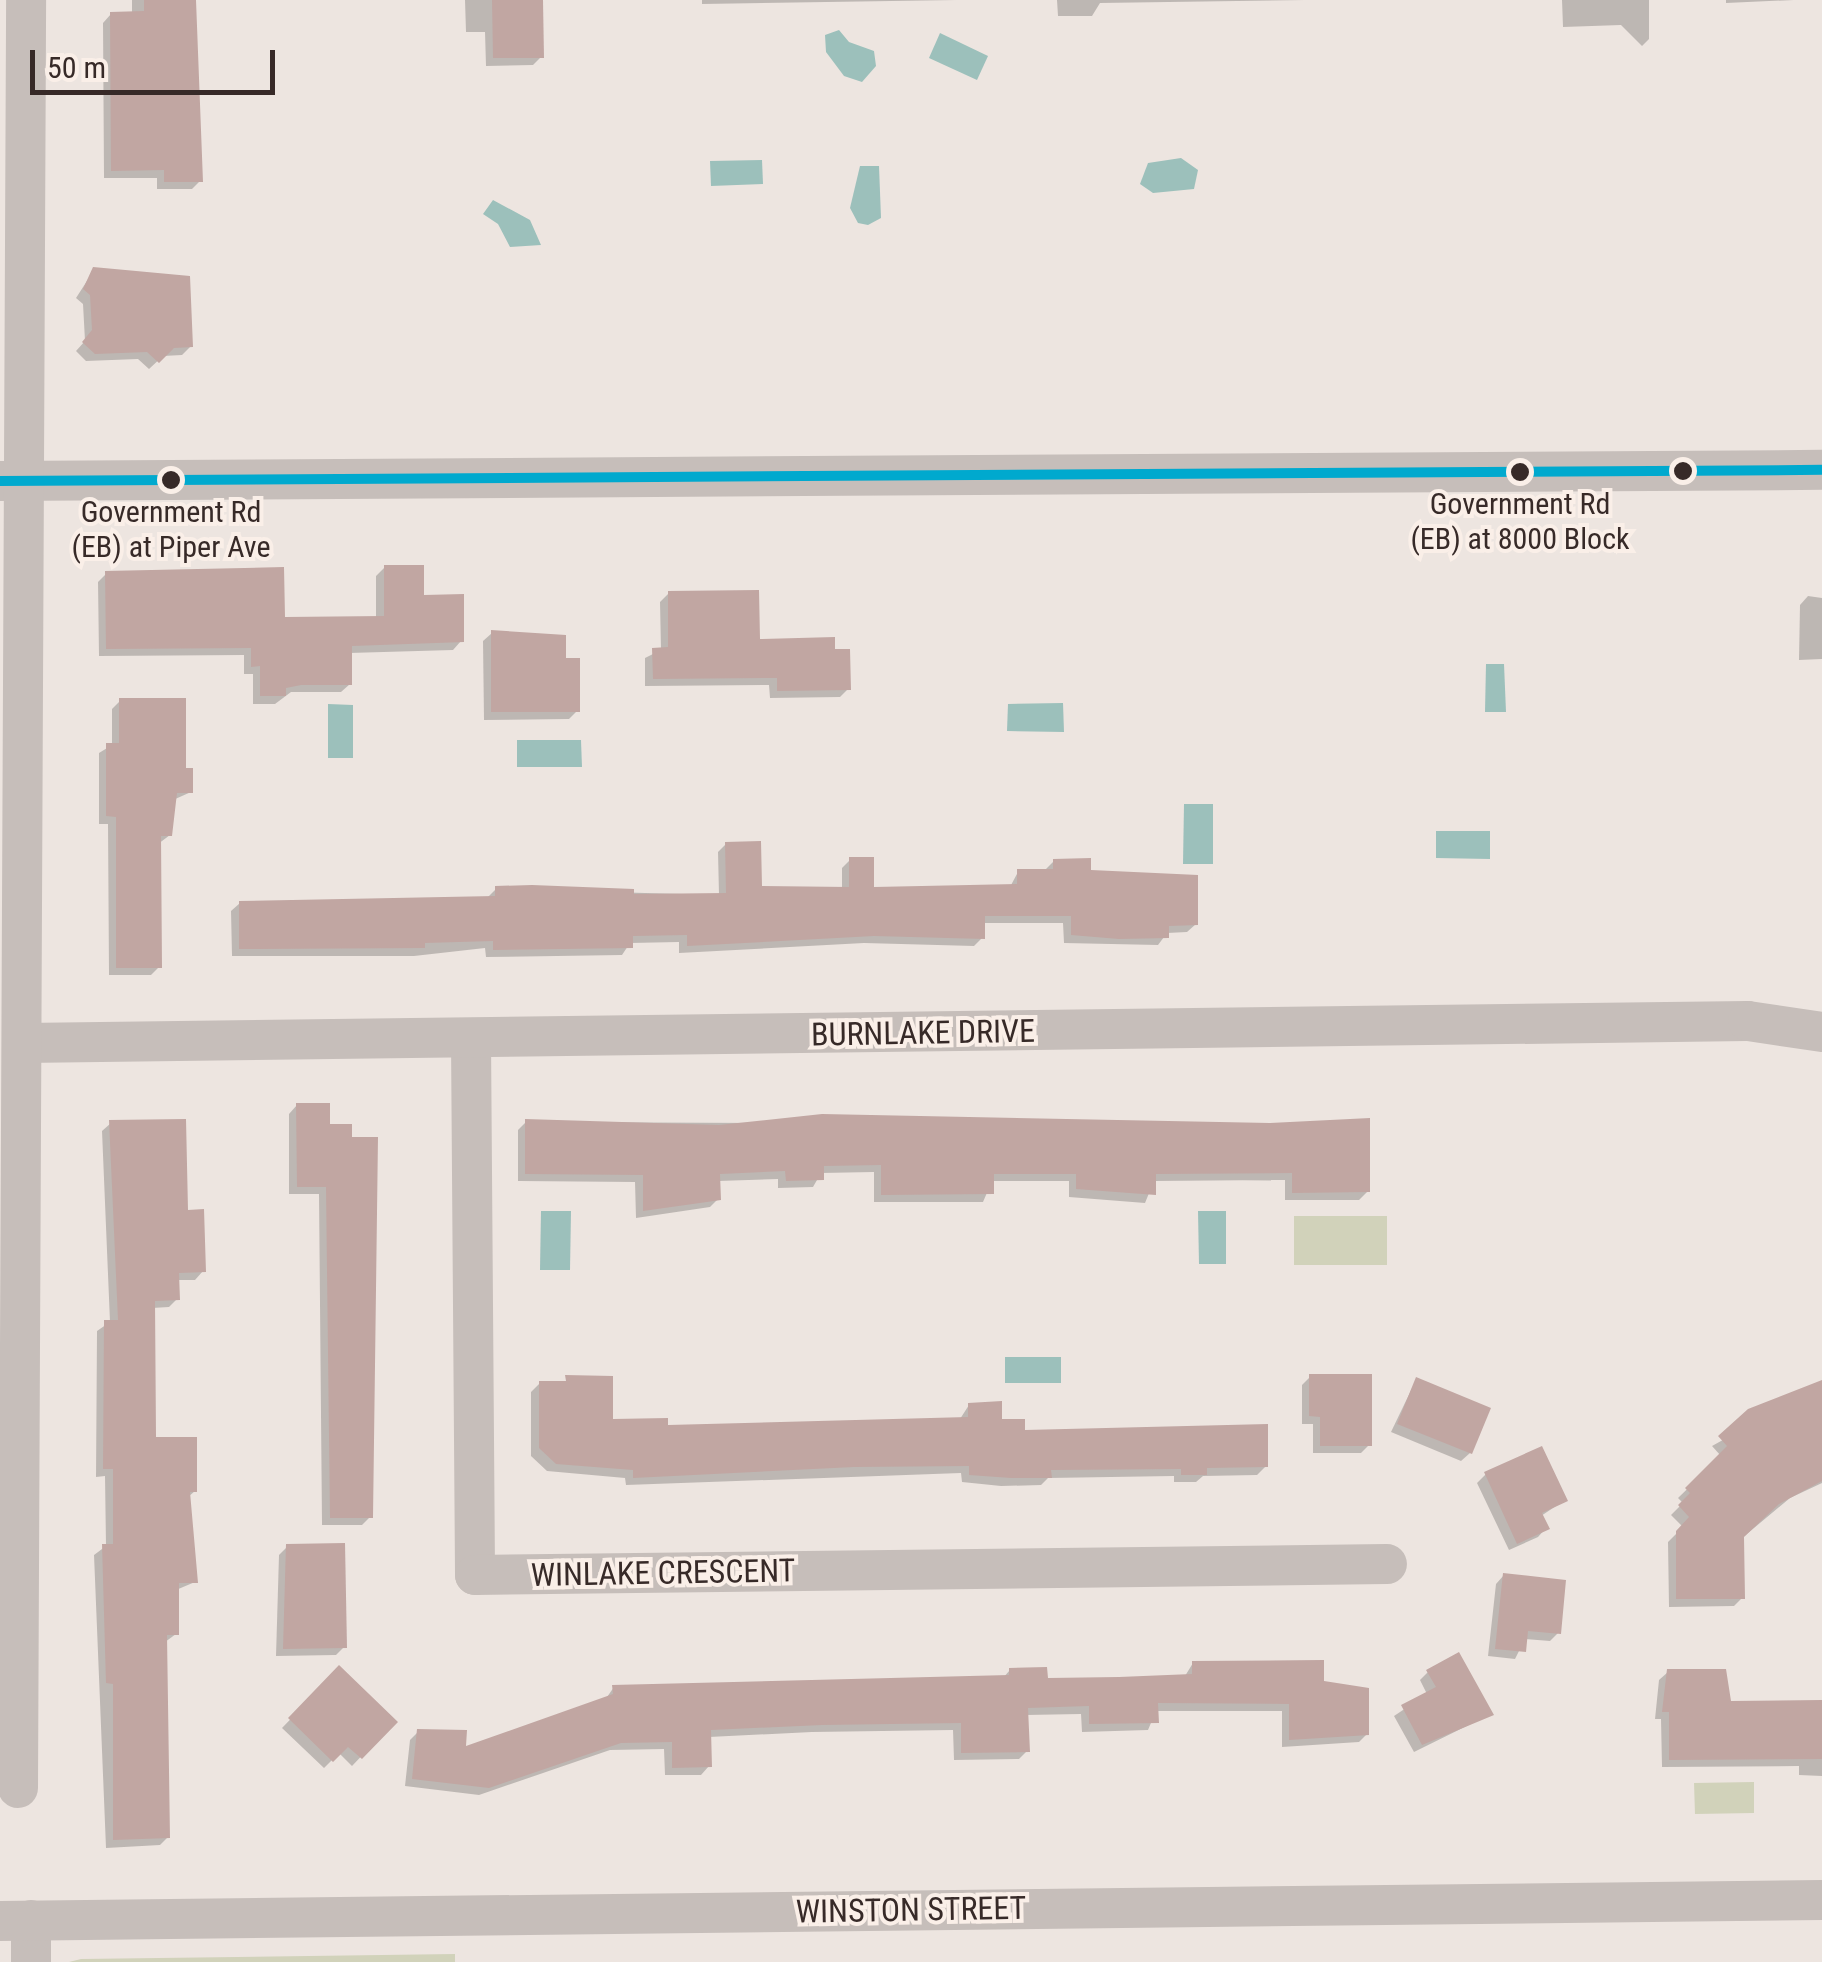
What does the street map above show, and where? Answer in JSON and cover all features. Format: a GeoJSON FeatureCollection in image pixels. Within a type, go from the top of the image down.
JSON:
{"type":"FeatureCollection","features":[{"type":"Feature","properties":{"kind":"street"},"geometry":{"type":"LineString","coordinates":[[18,1788],[10,1219],[24,1044],[12,481],[26,0]]}},
{"type":"Feature","properties":{"kind":"street"},"geometry":{"type":"LineString","coordinates":[[12,481],[1822,470]]}},
{"type":"Feature","properties":{"kind":"street","name":"BURNLAKE DRIVE"},"geometry":{"type":"LineString","coordinates":[[24,1044],[1748,1021],[1822,1032]]}},
{"type":"Feature","properties":{"kind":"street","name":"WINLAKE CRESCENT"},"geometry":{"type":"LineString","coordinates":[[471,1040],[475,1575],[1387,1564]]}},
{"type":"Feature","properties":{"kind":"street","name":"WINSTON STREET"},"geometry":{"type":"LineString","coordinates":[[15,1920],[1822,1900]]}},
{"type":"Feature","properties":{"kind":"street"},"geometry":{"type":"LineString","coordinates":[[15,1920],[31,1962]]}},
{"type":"Feature","properties":{"kind":"green space"},"geometry":{"type":"Polygon","coordinates":[[[1294,1216],[1387,1216],[1387,1265],[1294,1265],[1294,1216]]]}},
{"type":"Feature","properties":{"kind":"green space"},"geometry":{"type":"Polygon","coordinates":[[[1754,1782],[1754,1813],[1695,1814],[1694,1783],[1754,1782]]]}},
{"type":"Feature","properties":{"kind":"green space"},"geometry":{"type":"Polygon","coordinates":[[[455,1954],[455,1962],[69,1962],[81,1959],[455,1954]]]}},
{"type":"Feature","properties":{"kind":"water"},"geometry":{"type":"Polygon","coordinates":[[[839,30],[849,42],[874,51],[876,66],[862,82],[844,76],[826,52],[825,35],[839,30]]]}},
{"type":"Feature","properties":{"kind":"water"},"geometry":{"type":"Polygon","coordinates":[[[940,33],[988,56],[977,80],[929,58],[940,33]]]}},
{"type":"Feature","properties":{"kind":"water"},"geometry":{"type":"Polygon","coordinates":[[[1181,158],[1198,170],[1194,189],[1153,193],[1140,184],[1148,163],[1181,158]]]}},
{"type":"Feature","properties":{"kind":"water"},"geometry":{"type":"Polygon","coordinates":[[[762,160],[763,184],[711,186],[710,161],[762,160]]]}},
{"type":"Feature","properties":{"kind":"water"},"geometry":{"type":"Polygon","coordinates":[[[860,166],[879,166],[881,218],[868,225],[858,223],[850,208],[860,166]]]}},
{"type":"Feature","properties":{"kind":"water"},"geometry":{"type":"Polygon","coordinates":[[[493,200],[530,220],[541,245],[510,247],[498,224],[483,214],[493,200]]]}},
{"type":"Feature","properties":{"kind":"water"},"geometry":{"type":"Polygon","coordinates":[[[1486,664],[1504,664],[1506,712],[1485,712],[1486,664]]]}},
{"type":"Feature","properties":{"kind":"water"},"geometry":{"type":"Polygon","coordinates":[[[1063,703],[1064,732],[1007,731],[1008,704],[1063,703]]]}},
{"type":"Feature","properties":{"kind":"water"},"geometry":{"type":"Polygon","coordinates":[[[328,704],[353,705],[353,758],[328,758],[328,704]]]}},
{"type":"Feature","properties":{"kind":"water"},"geometry":{"type":"Polygon","coordinates":[[[517,740],[581,740],[582,767],[517,767],[517,740]]]}},
{"type":"Feature","properties":{"kind":"water"},"geometry":{"type":"Polygon","coordinates":[[[1184,804],[1213,804],[1213,864],[1183,864],[1184,804]]]}},
{"type":"Feature","properties":{"kind":"water"},"geometry":{"type":"Polygon","coordinates":[[[1436,831],[1490,831],[1490,859],[1436,858],[1436,831]]]}},
{"type":"Feature","properties":{"kind":"water"},"geometry":{"type":"Polygon","coordinates":[[[541,1211],[571,1211],[570,1270],[540,1270],[541,1211]]]}},
{"type":"Feature","properties":{"kind":"water"},"geometry":{"type":"Polygon","coordinates":[[[1198,1211],[1226,1211],[1226,1264],[1199,1264],[1198,1211]]]}},
{"type":"Feature","properties":{"kind":"water"},"geometry":{"type":"Polygon","coordinates":[[[1005,1357],[1061,1357],[1061,1383],[1005,1383],[1005,1357]]]}},
{"type":"Feature","properties":{"kind":"building"},"geometry":{"type":"Polygon","coordinates":[[[144,0],[196,0],[203,182],[164,182],[164,170],[111,171],[110,12],[144,11],[144,0]]]}},
{"type":"Feature","properties":{"kind":"building"},"geometry":{"type":"Polygon","coordinates":[[[492,0],[543,0],[544,58],[493,58],[492,0]]]}},
{"type":"Feature","properties":{"kind":"building"},"geometry":{"type":"Polygon","coordinates":[[[93,267],[190,276],[193,347],[174,348],[159,363],[147,352],[95,354],[82,342],[92,330],[90,295],[83,289],[93,267]]]}},
{"type":"Feature","properties":{"kind":"building"},"geometry":{"type":"Polygon","coordinates":[[[384,565],[424,565],[424,595],[464,594],[464,642],[352,646],[352,685],[301,685],[286,688],[286,696],[260,696],[260,666],[251,667],[251,648],[106,649],[105,571],[284,567],[285,617],[384,616],[384,565]]]}},
{"type":"Feature","properties":{"kind":"building"},"geometry":{"type":"Polygon","coordinates":[[[759,590],[760,639],[835,637],[835,649],[850,649],[851,690],[777,691],[777,678],[653,679],[652,648],[668,647],[668,591],[759,590]]]}},
{"type":"Feature","properties":{"kind":"building"},"geometry":{"type":"Polygon","coordinates":[[[491,630],[566,635],[566,658],[580,658],[580,712],[491,712],[491,630]]]}},
{"type":"Feature","properties":{"kind":"building"},"geometry":{"type":"Polygon","coordinates":[[[119,698],[186,698],[186,768],[193,768],[193,793],[177,793],[172,836],[161,836],[162,968],[116,968],[116,817],[106,816],[106,743],[119,743],[119,698]]]}},
{"type":"Feature","properties":{"kind":"building"},"geometry":{"type":"Polygon","coordinates":[[[761,841],[762,886],[849,887],[849,857],[874,857],[874,887],[1017,884],[1017,869],[1053,869],[1053,859],[1091,858],[1091,870],[1198,875],[1198,925],[1169,926],[1169,938],[1119,939],[1071,935],[1071,916],[985,916],[985,939],[874,936],[687,946],[687,935],[633,936],[633,948],[493,950],[493,941],[425,943],[425,948],[239,949],[239,901],[495,896],[495,886],[532,885],[634,889],[634,894],[726,893],[725,842],[761,841]]]}},
{"type":"Feature","properties":{"kind":"building"},"geometry":{"type":"Polygon","coordinates":[[[296,1103],[330,1103],[330,1124],[352,1124],[352,1137],[378,1137],[373,1518],[330,1518],[326,1187],[297,1187],[296,1103]]]}},
{"type":"Feature","properties":{"kind":"building"},"geometry":{"type":"Polygon","coordinates":[[[822,1114],[1270,1123],[1370,1118],[1370,1192],[1292,1193],[1292,1173],[1156,1174],[1156,1195],[1076,1189],[1076,1174],[994,1174],[994,1194],[881,1195],[881,1165],[824,1166],[824,1180],[786,1181],[785,1171],[720,1174],[721,1200],[643,1211],[643,1175],[525,1174],[525,1119],[719,1125],[822,1114]]]}},
{"type":"Feature","properties":{"kind":"building"},"geometry":{"type":"Polygon","coordinates":[[[186,1119],[188,1210],[204,1209],[206,1272],[179,1273],[180,1300],[155,1301],[156,1437],[197,1437],[197,1492],[190,1492],[198,1583],[179,1583],[179,1635],[167,1635],[170,1838],[113,1840],[113,1684],[106,1683],[102,1544],[113,1544],[113,1469],[103,1469],[104,1320],[118,1320],[109,1120],[186,1119]]]}},
{"type":"Feature","properties":{"kind":"building"},"geometry":{"type":"Polygon","coordinates":[[[1309,1374],[1372,1374],[1372,1446],[1320,1446],[1320,1417],[1309,1416],[1309,1374]]]}},
{"type":"Feature","properties":{"kind":"building"},"geometry":{"type":"Polygon","coordinates":[[[565,1375],[613,1376],[613,1419],[668,1418],[668,1425],[968,1417],[968,1403],[1002,1401],[1002,1419],[1025,1419],[1025,1430],[1268,1424],[1268,1467],[1207,1468],[1207,1475],[1181,1475],[1181,1469],[1051,1470],[1052,1478],[969,1475],[969,1466],[854,1467],[633,1478],[633,1470],[556,1464],[539,1448],[539,1381],[566,1381],[565,1375]]]}},
{"type":"Feature","properties":{"kind":"building"},"geometry":{"type":"Polygon","coordinates":[[[1416,1377],[1491,1408],[1472,1454],[1397,1424],[1416,1377]]]}},
{"type":"Feature","properties":{"kind":"building"},"geometry":{"type":"Polygon","coordinates":[[[1822,1380],[1822,1481],[1779,1504],[1744,1537],[1745,1599],[1676,1599],[1676,1531],[1689,1517],[1678,1505],[1690,1493],[1685,1488],[1727,1446],[1718,1436],[1748,1409],[1822,1380]]]}},
{"type":"Feature","properties":{"kind":"building"},"geometry":{"type":"Polygon","coordinates":[[[1542,1446],[1568,1501],[1542,1513],[1550,1529],[1517,1544],[1484,1472],[1542,1446]]]}},
{"type":"Feature","properties":{"kind":"building"},"geometry":{"type":"Polygon","coordinates":[[[345,1543],[347,1648],[283,1649],[286,1544],[345,1543]]]}},
{"type":"Feature","properties":{"kind":"building"},"geometry":{"type":"Polygon","coordinates":[[[1503,1573],[1566,1580],[1561,1634],[1528,1631],[1526,1652],[1495,1649],[1503,1573]]]}},
{"type":"Feature","properties":{"kind":"building"},"geometry":{"type":"Polygon","coordinates":[[[1459,1652],[1494,1715],[1422,1745],[1401,1705],[1436,1687],[1426,1670],[1459,1652]]]}},
{"type":"Feature","properties":{"kind":"building"},"geometry":{"type":"Polygon","coordinates":[[[1324,1660],[1324,1681],[1369,1688],[1369,1735],[1289,1740],[1289,1704],[1158,1703],[1159,1723],[1089,1724],[1089,1706],[1028,1708],[1030,1752],[961,1753],[961,1723],[822,1725],[711,1730],[712,1767],[672,1768],[672,1742],[621,1743],[489,1788],[412,1779],[417,1729],[467,1730],[466,1746],[613,1694],[612,1685],[1009,1675],[1009,1668],[1047,1667],[1048,1678],[1119,1677],[1192,1674],[1192,1661],[1324,1660]]]}},
{"type":"Feature","properties":{"kind":"building"},"geometry":{"type":"Polygon","coordinates":[[[339,1665],[398,1722],[362,1759],[348,1747],[333,1762],[288,1718],[339,1665]]]}},
{"type":"Feature","properties":{"kind":"building"},"geometry":{"type":"Polygon","coordinates":[[[1667,1669],[1726,1669],[1731,1701],[1822,1700],[1822,1759],[1669,1760],[1669,1712],[1662,1712],[1667,1669]]]}},
{"type":"Feature","properties":{"kind":"transit line"},"geometry":{"type":"LineString","coordinates":[[0,481],[1822,470]]}},
{"type":"Feature","properties":{"kind":"place","name":"Government Rd (EB) at 8000 Block"},"geometry":{"type":"Point","coordinates":[1520,472]}},
{"type":"Feature","properties":{"kind":"place","name":"Government Rd (EB) at Piper Ave"},"geometry":{"type":"Point","coordinates":[171,480]}}]}
